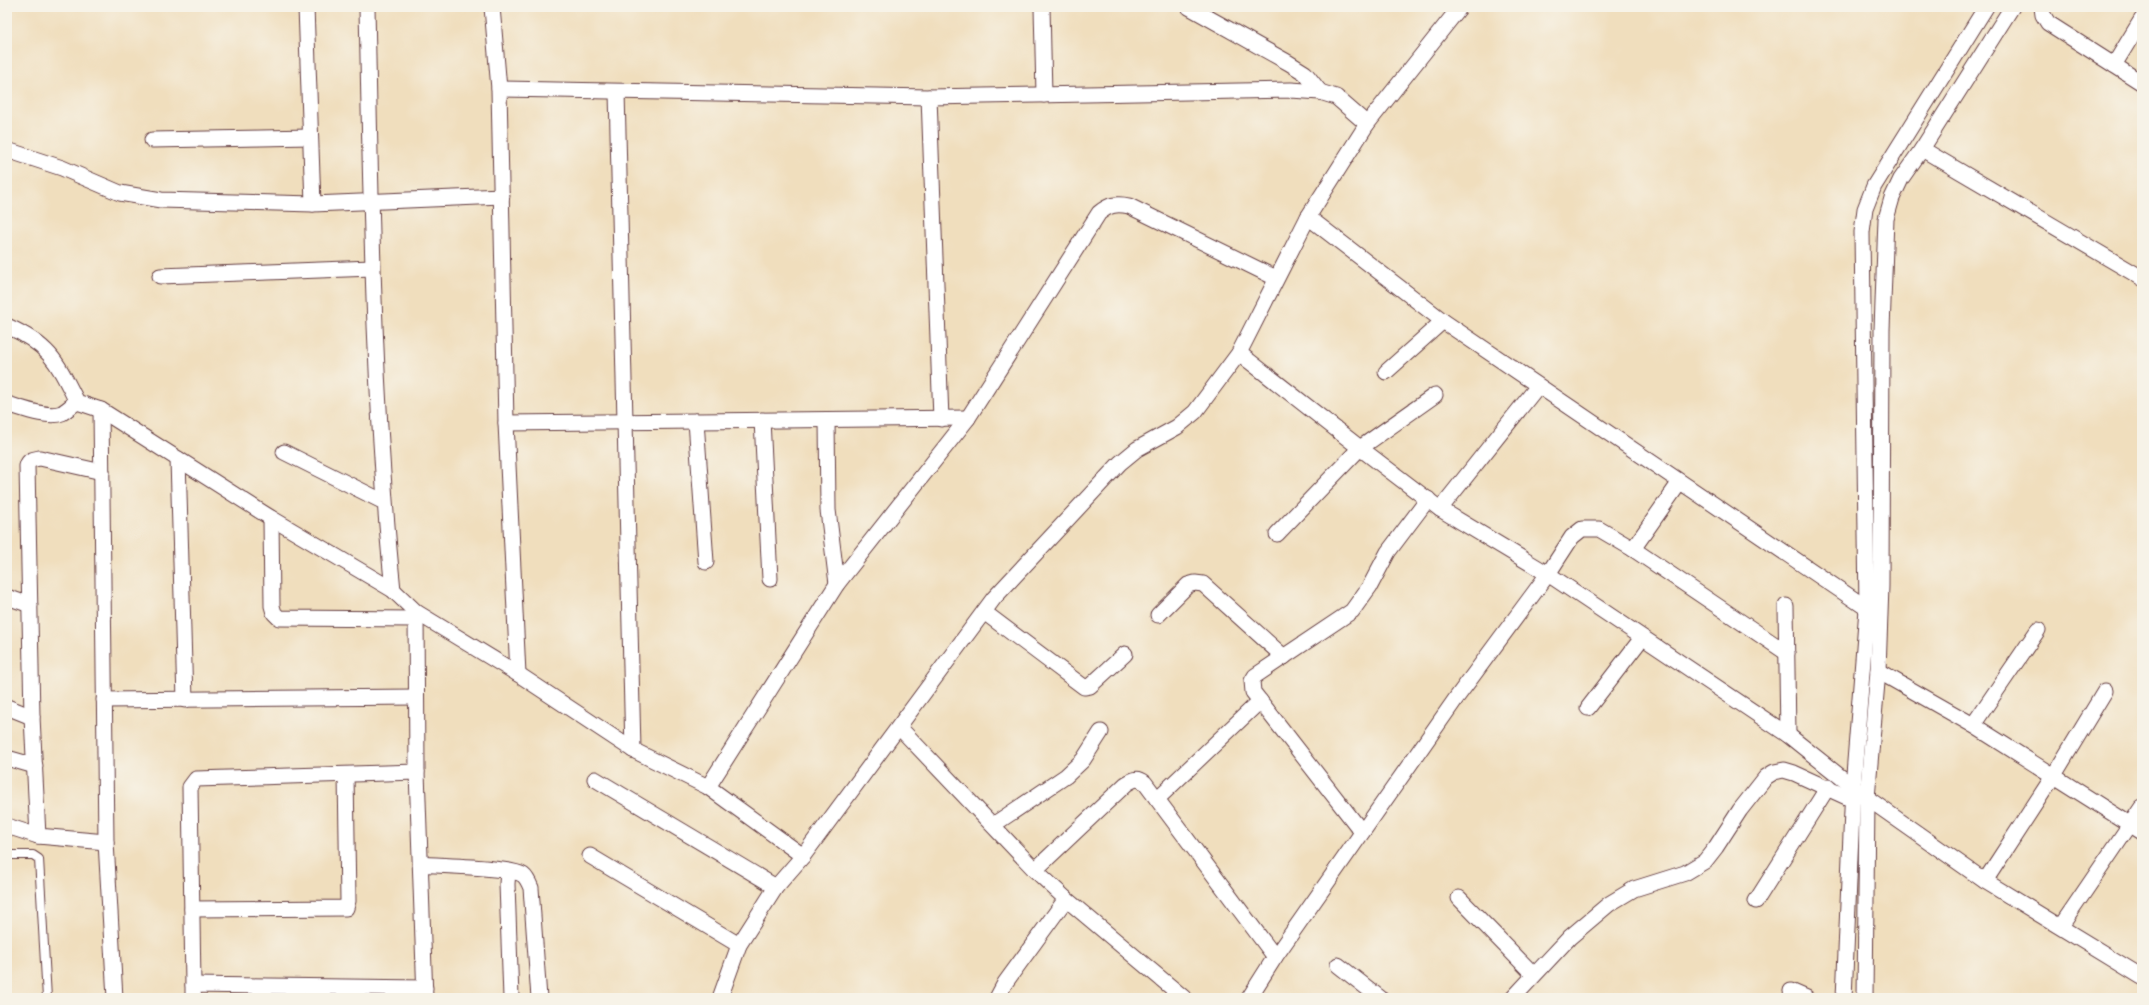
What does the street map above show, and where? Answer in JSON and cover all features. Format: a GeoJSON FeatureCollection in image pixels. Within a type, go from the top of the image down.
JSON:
{"type":"FeatureCollection","features":[{"type":"Feature","properties":{"kind":"street"},"geometry":{"type":"LineString","coordinates":[[306,7],[313,204]]}},
{"type":"Feature","properties":{"kind":"street"},"geometry":{"type":"LineString","coordinates":[[367,7],[374,334],[384,502],[393,590]]}},
{"type":"Feature","properties":{"kind":"street"},"geometry":{"type":"LineString","coordinates":[[492,7],[499,89],[506,423],[518,674]]}},
{"type":"Feature","properties":{"kind":"street"},"geometry":{"type":"LineString","coordinates":[[1042,7],[1044,95]]}},
{"type":"Feature","properties":{"kind":"street"},"geometry":{"type":"LineString","coordinates":[[1189,7],[1305,73],[1320,92]]}},
{"type":"Feature","properties":{"kind":"street"},"geometry":{"type":"LineString","coordinates":[[720,998],[739,944],[776,887],[803,856],[999,593],[1120,463],[1137,448],[1177,428],[1195,412],[1240,353],[1308,216],[1367,124],[1460,7]]}},
{"type":"Feature","properties":{"kind":"street"},"geometry":{"type":"LineString","coordinates":[[1865,998],[1858,795],[1878,671],[1874,613],[1862,232],[1865,209],[1874,186],[1986,7]]}},
{"type":"Feature","properties":{"kind":"street"},"geometry":{"type":"LineString","coordinates":[[1844,998],[1858,795],[1874,613],[1886,219],[1892,198],[1901,179],[1922,149],[2012,7]]}},
{"type":"Feature","properties":{"kind":"street"},"geometry":{"type":"LineString","coordinates":[[2042,7],[2043,15],[2048,22],[2142,83]]}},
{"type":"Feature","properties":{"kind":"street"},"geometry":{"type":"LineString","coordinates":[[2114,65],[2142,19]]}},
{"type":"Feature","properties":{"kind":"street"},"geometry":{"type":"LineString","coordinates":[[499,89],[929,97],[1291,90],[1320,92],[1336,97],[1367,124]]}},
{"type":"Feature","properties":{"kind":"street"},"geometry":{"type":"LineString","coordinates":[[617,92],[633,750]]}},
{"type":"Feature","properties":{"kind":"street"},"geometry":{"type":"LineString","coordinates":[[929,97],[941,419]]}},
{"type":"Feature","properties":{"kind":"street"},"geometry":{"type":"LineString","coordinates":[[152,140],[310,137]]}},
{"type":"Feature","properties":{"kind":"street"},"geometry":{"type":"LineString","coordinates":[[1922,149],[2142,278]]}},
{"type":"Feature","properties":{"kind":"street"},"geometry":{"type":"LineString","coordinates":[[7,150],[62,168],[120,193],[154,199],[313,204],[502,196]]}},
{"type":"Feature","properties":{"kind":"street"},"geometry":{"type":"LineString","coordinates":[[708,787],[837,584],[968,418],[1099,213],[1109,205],[1120,204],[1129,206],[1276,278]]}},
{"type":"Feature","properties":{"kind":"street"},"geometry":{"type":"LineString","coordinates":[[1308,216],[1443,321],[1874,613]]}},
{"type":"Feature","properties":{"kind":"street"},"geometry":{"type":"LineString","coordinates":[[1862,232],[1886,234]]}},
{"type":"Feature","properties":{"kind":"street"},"geometry":{"type":"LineString","coordinates":[[160,276],[372,268]]}},
{"type":"Feature","properties":{"kind":"street"},"geometry":{"type":"LineString","coordinates":[[1386,372],[1443,321]]}},
{"type":"Feature","properties":{"kind":"street"},"geometry":{"type":"LineString","coordinates":[[7,326],[40,345],[51,356],[59,365],[77,402],[101,410],[271,518],[393,590],[416,615],[518,674],[633,750],[708,787],[803,856]]}},
{"type":"Feature","properties":{"kind":"street"},"geometry":{"type":"LineString","coordinates":[[1240,353],[1440,509],[1548,574],[1788,735],[1858,795],[1985,881],[2061,926],[2142,977]]}},
{"type":"Feature","properties":{"kind":"street"},"geometry":{"type":"LineString","coordinates":[[1440,509],[1538,386]]}},
{"type":"Feature","properties":{"kind":"street"},"geometry":{"type":"LineString","coordinates":[[1277,534],[1360,448],[1435,395]]}},
{"type":"Feature","properties":{"kind":"street"},"geometry":{"type":"LineString","coordinates":[[7,404],[32,411],[52,414],[61,413],[77,402]]}},
{"type":"Feature","properties":{"kind":"street"},"geometry":{"type":"LineString","coordinates":[[101,410],[106,842],[115,998]]}},
{"type":"Feature","properties":{"kind":"street"},"geometry":{"type":"LineString","coordinates":[[506,423],[968,418]]}},
{"type":"Feature","properties":{"kind":"street"},"geometry":{"type":"LineString","coordinates":[[762,420],[770,579]]}},
{"type":"Feature","properties":{"kind":"street"},"geometry":{"type":"LineString","coordinates":[[827,420],[828,510],[837,584]]}},
{"type":"Feature","properties":{"kind":"street"},"geometry":{"type":"LineString","coordinates":[[696,421],[706,562]]}},
{"type":"Feature","properties":{"kind":"street"},"geometry":{"type":"LineString","coordinates":[[284,452],[384,502]]}},
{"type":"Feature","properties":{"kind":"street"},"geometry":{"type":"LineString","coordinates":[[38,836],[32,717],[28,462],[40,458],[102,472]]}},
{"type":"Feature","properties":{"kind":"street"},"geometry":{"type":"LineString","coordinates":[[178,459],[185,700]]}},
{"type":"Feature","properties":{"kind":"street"},"geometry":{"type":"LineString","coordinates":[[1633,549],[1680,482]]}},
{"type":"Feature","properties":{"kind":"street"},"geometry":{"type":"LineString","coordinates":[[1362,832],[1253,692],[1252,681],[1255,676],[1352,611],[1370,586],[1388,552],[1428,499]]}},
{"type":"Feature","properties":{"kind":"street"},"geometry":{"type":"LineString","coordinates":[[271,518],[272,606],[274,613],[279,618],[416,615]]}},
{"type":"Feature","properties":{"kind":"street"},"geometry":{"type":"LineString","coordinates":[[1249,998],[1274,956],[1362,832],[1548,574],[1572,537],[1582,529],[1599,529],[1633,549],[1787,653]]}},
{"type":"Feature","properties":{"kind":"street"},"geometry":{"type":"LineString","coordinates":[[1158,615],[1188,585],[1195,583],[1203,584],[1284,657]]}},
{"type":"Feature","properties":{"kind":"street"},"geometry":{"type":"LineString","coordinates":[[7,597],[30,604]]}},
{"type":"Feature","properties":{"kind":"street"},"geometry":{"type":"LineString","coordinates":[[1786,606],[1788,735]]}},
{"type":"Feature","properties":{"kind":"street"},"geometry":{"type":"LineString","coordinates":[[984,612],[1084,687],[1090,686],[1125,654]]}},
{"type":"Feature","properties":{"kind":"street"},"geometry":{"type":"LineString","coordinates":[[416,615],[417,772],[425,993],[193,992],[190,787],[192,782],[196,780],[417,772]]}},
{"type":"Feature","properties":{"kind":"street"},"geometry":{"type":"LineString","coordinates":[[1973,725],[2038,630]]}},
{"type":"Feature","properties":{"kind":"street"},"geometry":{"type":"LineString","coordinates":[[1588,708],[1642,638]]}},
{"type":"Feature","properties":{"kind":"street"},"geometry":{"type":"LineString","coordinates":[[1878,671],[1973,725],[2054,774],[2137,828]]}},
{"type":"Feature","properties":{"kind":"street"},"geometry":{"type":"LineString","coordinates":[[1985,881],[2054,774],[2105,691]]}},
{"type":"Feature","properties":{"kind":"street"},"geometry":{"type":"LineString","coordinates":[[104,700],[416,697]]}},
{"type":"Feature","properties":{"kind":"street"},"geometry":{"type":"LineString","coordinates":[[1157,799],[1260,701]]}},
{"type":"Feature","properties":{"kind":"street"},"geometry":{"type":"LineString","coordinates":[[7,707],[32,717]]}},
{"type":"Feature","properties":{"kind":"street"},"geometry":{"type":"LineString","coordinates":[[899,727],[1035,870],[1066,899],[1184,998]]}},
{"type":"Feature","properties":{"kind":"street"},"geometry":{"type":"LineString","coordinates":[[993,825],[1066,776],[1082,760],[1101,732]]}},
{"type":"Feature","properties":{"kind":"street"},"geometry":{"type":"LineString","coordinates":[[7,758],[35,766]]}},
{"type":"Feature","properties":{"kind":"street"},"geometry":{"type":"LineString","coordinates":[[1513,998],[1570,937],[1609,904],[1634,889],[1685,873],[1705,861],[1740,810],[1766,777],[1774,772],[1784,770],[1828,787],[1858,795]]}},
{"type":"Feature","properties":{"kind":"street"},"geometry":{"type":"LineString","coordinates":[[192,909],[346,908],[348,901],[346,774]]}},
{"type":"Feature","properties":{"kind":"street"},"geometry":{"type":"LineString","coordinates":[[595,779],[776,887]]}},
{"type":"Feature","properties":{"kind":"street"},"geometry":{"type":"LineString","coordinates":[[1035,870],[1126,784],[1134,779],[1140,779],[1145,783],[1274,956]]}},
{"type":"Feature","properties":{"kind":"street"},"geometry":{"type":"LineString","coordinates":[[1756,901],[1828,787]]}},
{"type":"Feature","properties":{"kind":"street"},"geometry":{"type":"LineString","coordinates":[[2061,926],[2137,828],[2142,808]]}},
{"type":"Feature","properties":{"kind":"street"},"geometry":{"type":"LineString","coordinates":[[7,826],[38,836],[106,842]]}},
{"type":"Feature","properties":{"kind":"street"},"geometry":{"type":"LineString","coordinates":[[590,856],[739,944]]}},
{"type":"Feature","properties":{"kind":"street"},"geometry":{"type":"LineString","coordinates":[[420,864],[508,871],[522,875],[527,880],[531,888],[539,998]]}},
{"type":"Feature","properties":{"kind":"street"},"geometry":{"type":"LineString","coordinates":[[508,871],[507,884],[511,998]]}},
{"type":"Feature","properties":{"kind":"street"},"geometry":{"type":"LineString","coordinates":[[1459,898],[1534,975]]}},
{"type":"Feature","properties":{"kind":"street"},"geometry":{"type":"LineString","coordinates":[[997,998],[1005,983],[1066,899]]}},
{"type":"Feature","properties":{"kind":"street"},"geometry":{"type":"LineString","coordinates":[[1338,965],[1380,998]]}},
{"type":"Feature","properties":{"kind":"street"},"geometry":{"type":"LineString","coordinates":[[1791,991],[1807,998]]}},
{"type":"Feature","properties":{"kind":"lane"},"geometry":{"type":"LineString","coordinates":[[7,855],[33,855],[39,859],[47,998]]}}]}
